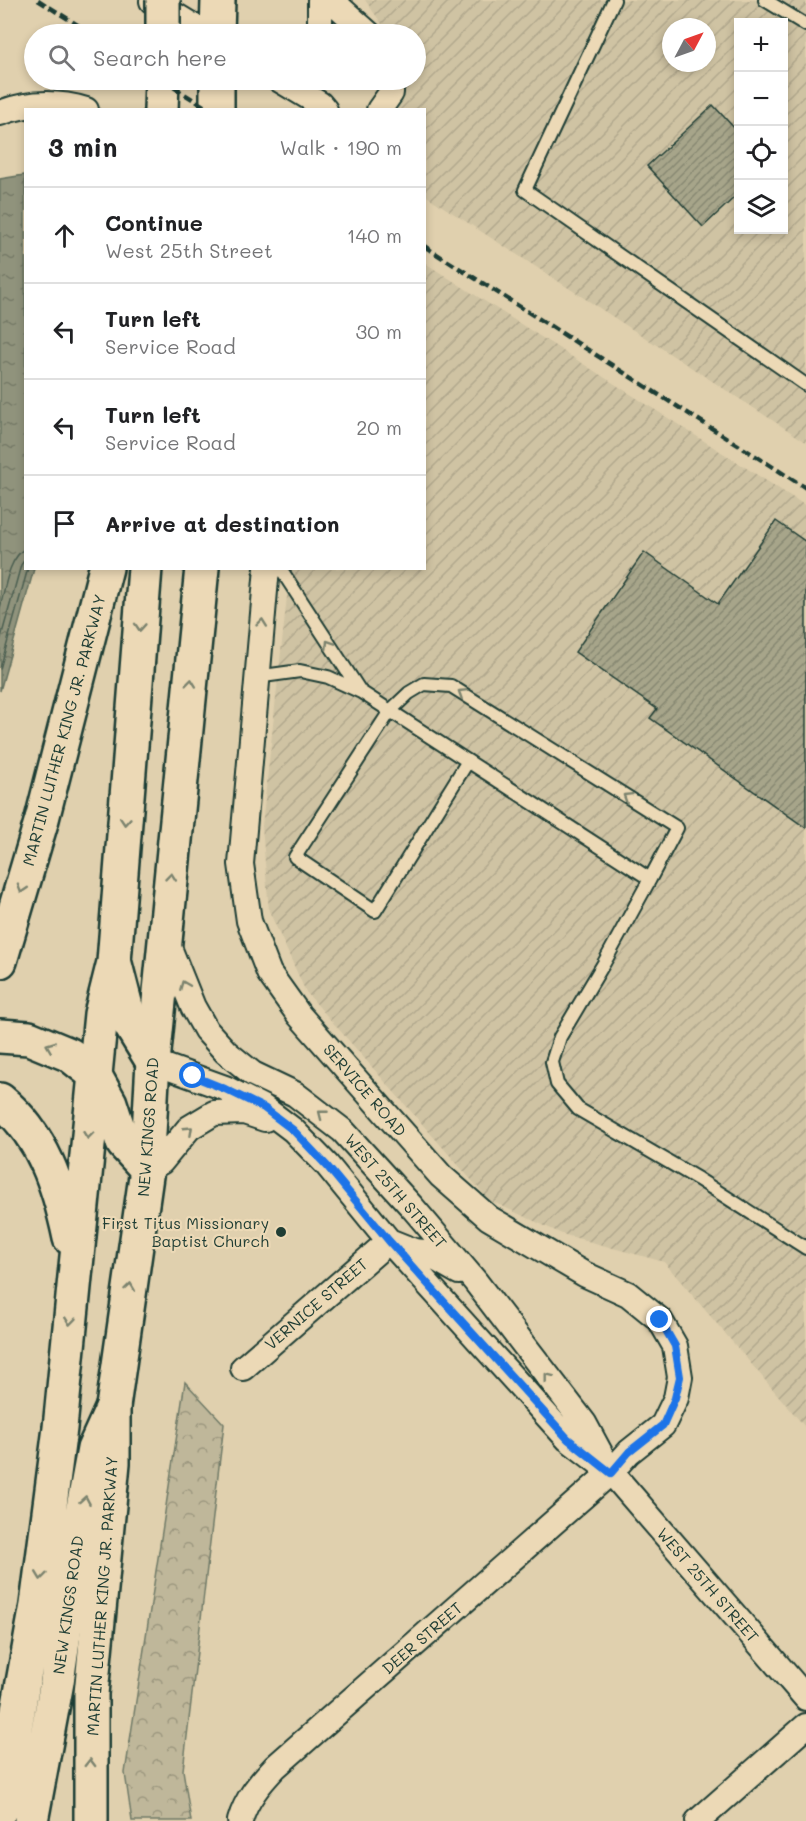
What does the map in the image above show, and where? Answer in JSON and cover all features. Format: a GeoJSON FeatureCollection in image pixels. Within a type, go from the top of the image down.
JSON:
{"type":"FeatureCollection","features":[{"type":"Feature","properties":{"kind":"main road"},"geometry":{"type":"LineString","coordinates":[[163,0],[163,24]]}},
{"type":"Feature","properties":{"kind":"main road"},"geometry":{"type":"LineString","coordinates":[[161,108],[162,90]]}},
{"type":"Feature","properties":{"kind":"main road"},"geometry":{"type":"LineString","coordinates":[[217,90],[217,108]]}},
{"type":"Feature","properties":{"kind":"main road","name":"MARTIN LUTHER KING JR. PARKWAY"},"geometry":{"type":"LineString","coordinates":[[0,961],[42,819],[105,570]]}},
{"type":"Feature","properties":{"kind":"main road","name":"NEW KINGS ROAD"},"geometry":{"type":"LineString","coordinates":[[0,1810],[37,1605],[60,1428],[94,1074],[101,1014],[114,962],[144,570]]}},
{"type":"Feature","properties":{"kind":"main road","name":"NEW KINGS ROAD"},"geometry":{"type":"LineString","coordinates":[[31,1821],[57,1682],[78,1535],[94,1449],[113,1407],[147,1169],[164,935],[202,570]]}},
{"type":"Feature","properties":{"kind":"main road"},"geometry":{"type":"LineString","coordinates":[[114,962],[131,1026],[153,1062]]}},
{"type":"Feature","properties":{"kind":"main road"},"geometry":{"type":"LineString","coordinates":[[0,1036],[29,1038],[70,1055],[94,1074],[110,1103],[123,1143],[147,1169]]}},
{"type":"Feature","properties":{"kind":"main road"},"geometry":{"type":"LineString","coordinates":[[0,1100],[32,1134],[50,1166],[64,1209],[76,1263]]}},
{"type":"Feature","properties":{"kind":"main road","name":"MARTIN LUTHER KING JR. PARKWAY"},"geometry":{"type":"LineString","coordinates":[[91,1821],[89,1790],[91,1694],[113,1462],[113,1407]]}},
{"type":"Feature","properties":{"kind":"street"},"geometry":{"type":"LineString","coordinates":[[150,0],[215,20]]}},
{"type":"Feature","properties":{"kind":"street"},"geometry":{"type":"LineString","coordinates":[[320,0],[320,24]]}},
{"type":"Feature","properties":{"kind":"street"},"geometry":{"type":"LineString","coordinates":[[331,0],[358,24]]}},
{"type":"Feature","properties":{"kind":"street"},"geometry":{"type":"LineString","coordinates":[[296,90],[322,107]]}},
{"type":"Feature","properties":{"kind":"street"},"geometry":{"type":"LineString","coordinates":[[321,90],[322,107]]}},
{"type":"Feature","properties":{"kind":"street"},"geometry":{"type":"LineString","coordinates":[[380,108],[391,90]]}},
{"type":"Feature","properties":{"kind":"street"},"geometry":{"type":"LineString","coordinates":[[0,113],[20,105],[65,104],[79,108]]}},
{"type":"Feature","properties":{"kind":"street","name":"SERVICE ROAD"},"geometry":{"type":"LineString","coordinates":[[267,570],[241,864],[249,921],[269,973],[299,1015],[441,1176],[489,1218],[584,1274],[628,1294],[660,1320],[675,1346],[680,1377],[675,1398],[663,1425],[629,1452],[611,1473]]}},
{"type":"Feature","properties":{"kind":"street","name":"WEST 25TH STREET"},"geometry":{"type":"LineString","coordinates":[[164,935],[193,1007],[206,1030],[226,1052],[253,1074],[295,1094],[343,1131],[475,1281],[584,1423],[611,1473]]}},
{"type":"Feature","properties":{"kind":"street","name":"WEST 25TH STREET"},"geometry":{"type":"LineString","coordinates":[[153,1062],[225,1089],[264,1108],[293,1130],[327,1166],[389,1241],[568,1439],[611,1473],[806,1698]]}},
{"type":"Feature","properties":{"kind":"street"},"geometry":{"type":"LineString","coordinates":[[147,1169],[162,1162],[189,1128],[214,1113],[244,1112],[293,1130]]}},
{"type":"Feature","properties":{"kind":"street"},"geometry":{"type":"LineString","coordinates":[[389,1241],[414,1251],[424,1252],[475,1281]]}},
{"type":"Feature","properties":{"kind":"street","name":"VERNICE STREET"},"geometry":{"type":"LineString","coordinates":[[243,1368],[389,1241]]}},
{"type":"Feature","properties":{"kind":"street","name":"DEER STREET"},"geometry":{"type":"LineString","coordinates":[[242,1816],[256,1787],[275,1767],[611,1473]]}},
{"type":"Feature","properties":{"kind":"street"},"geometry":{"type":"LineString","coordinates":[[698,1821],[806,1725]]}},
{"type":"Feature","properties":{"kind":"lane"},"geometry":{"type":"LineString","coordinates":[[614,0],[525,190],[806,385]]}},
{"type":"Feature","properties":{"kind":"lane"},"geometry":{"type":"LineString","coordinates":[[765,0],[806,24]]}},
{"type":"Feature","properties":{"kind":"lane"},"geometry":{"type":"LineString","coordinates":[[281,570],[361,692]]}},
{"type":"Feature","properties":{"kind":"lane"},"geometry":{"type":"LineString","coordinates":[[256,677],[300,671],[328,677],[361,692],[650,879]]}},
{"type":"Feature","properties":{"kind":"lane"},"geometry":{"type":"LineString","coordinates":[[468,762],[375,911],[295,857],[390,711],[409,693],[424,684],[451,686],[677,828],[604,963],[560,1037],[552,1062],[557,1084],[578,1109],[699,1179],[806,1248]]}},
{"type":"Feature","properties":{"kind":"shaded area"},"geometry":{"type":"Polygon","coordinates":[[[365,0],[806,0],[806,442],[426,196],[426,108],[397,108],[404,98],[404,90],[426,90],[426,24],[382,24],[365,0]]]}},
{"type":"Feature","properties":{"kind":"shaded area"},"geometry":{"type":"Polygon","coordinates":[[[426,264],[806,506],[806,1428],[664,1262],[562,1234],[489,1200],[306,992],[269,911],[262,826],[290,570],[426,570],[426,264]]]}},
{"type":"Feature","properties":{"kind":"green space"},"geometry":{"type":"Polygon","coordinates":[[[185,1382],[224,1424],[183,1770],[191,1821],[132,1821],[125,1773],[185,1382]]]}},
{"type":"Feature","properties":{"kind":"water"},"geometry":{"type":"Polygon","coordinates":[[[24,175],[24,570],[34,570],[0,691],[0,179],[24,175]]]}},
{"type":"Feature","properties":{"kind":"building"},"geometry":{"type":"Polygon","coordinates":[[[713,105],[734,128],[734,198],[703,227],[647,166],[713,105]]]}},
{"type":"Feature","properties":{"kind":"building"},"geometry":{"type":"Polygon","coordinates":[[[776,521],[806,542],[806,828],[650,718],[657,709],[575,652],[644,552],[718,604],[776,521]]]}},
{"type":"Feature","properties":{"kind":"railway"},"geometry":{"type":"LineString","coordinates":[[38,0],[76,24]]}},
{"type":"Feature","properties":{"kind":"railway"},"geometry":{"type":"LineString","coordinates":[[178,90],[207,108]]}},
{"type":"Feature","properties":{"kind":"railway"},"geometry":{"type":"LineString","coordinates":[[426,247],[806,488]]}},
{"type":"Feature","properties":{"kind":"place","name":"First Titus Missionary Baptist Church"},"geometry":{"type":"Point","coordinates":[281,1232]}},
{"type":"Feature","properties":{"kind":"route"},"geometry":{"type":"LineString","coordinates":[[193,1076],[264,1108],[293,1130],[327,1166],[389,1241],[568,1439],[611,1473],[629,1452],[663,1425],[675,1398],[680,1377],[675,1346],[660,1320]]}}]}
